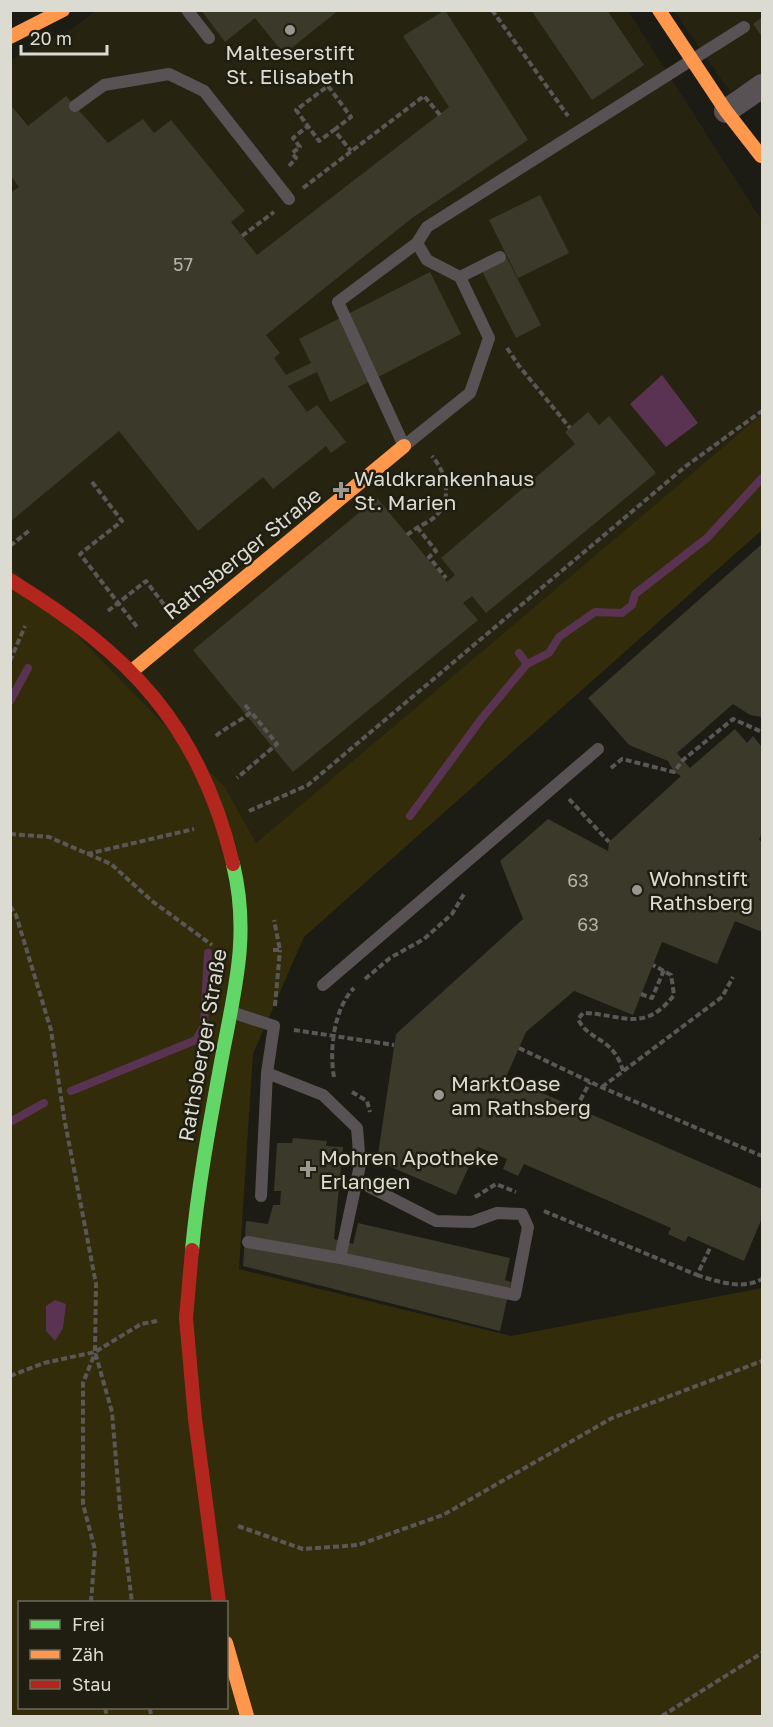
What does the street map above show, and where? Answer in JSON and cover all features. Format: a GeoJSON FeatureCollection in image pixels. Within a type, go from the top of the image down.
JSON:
{"type":"FeatureCollection","features":[{"type":"Feature","properties":{"kind":"street"},"geometry":{"type":"LineString","coordinates":[[11,35],[63,10]]}},
{"type":"Feature","properties":{"kind":"street"},"geometry":{"type":"LineString","coordinates":[[659,10],[726,111],[762,158]]}},
{"type":"Feature","properties":{"kind":"street"},"geometry":{"type":"LineString","coordinates":[[726,111],[762,86]]}},
{"type":"Feature","properties":{"kind":"street","name":"Rathsberger Straße"},"geometry":{"type":"LineString","coordinates":[[132,671],[410,441]]}},
{"type":"Feature","properties":{"kind":"street","name":"Rathsberger Straße"},"geometry":{"type":"LineString","coordinates":[[10,580],[38,596],[84,630],[132,671],[168,712],[193,756],[224,823],[236,879],[242,924],[242,950],[197,1194],[186,1318],[195,1419],[219,1601]]}},
{"type":"Feature","properties":{"kind":"street"},"geometry":{"type":"LineString","coordinates":[[228,1650],[247,1716]]}},
{"type":"Feature","properties":{"kind":"lane"},"geometry":{"type":"LineString","coordinates":[[187,10],[209,38]]}},
{"type":"Feature","properties":{"kind":"lane"},"geometry":{"type":"LineString","coordinates":[[410,441],[338,302],[417,243],[427,227],[744,27]]}},
{"type":"Feature","properties":{"kind":"lane"},"geometry":{"type":"LineString","coordinates":[[75,106],[104,85],[169,74],[204,90],[286,195]]}},
{"type":"Feature","properties":{"kind":"lane"},"geometry":{"type":"LineString","coordinates":[[417,243],[427,260],[460,277],[489,338]]}},
{"type":"Feature","properties":{"kind":"lane"},"geometry":{"type":"LineString","coordinates":[[460,277],[500,257]]}},
{"type":"Feature","properties":{"kind":"lane","name":"Rathsberger Straße"},"geometry":{"type":"LineString","coordinates":[[410,441],[470,393],[489,338]]}},
{"type":"Feature","properties":{"kind":"lane"},"geometry":{"type":"LineString","coordinates":[[323,985],[598,749]]}},
{"type":"Feature","properties":{"kind":"lane"},"geometry":{"type":"LineString","coordinates":[[230,1011],[273,1026],[267,1072],[261,1196]]}},
{"type":"Feature","properties":{"kind":"lane"},"geometry":{"type":"LineString","coordinates":[[267,1072],[323,1095],[357,1128],[360,1165],[340,1258]]}},
{"type":"Feature","properties":{"kind":"lane"},"geometry":{"type":"LineString","coordinates":[[248,1242],[340,1258],[515,1295],[528,1227],[522,1214],[497,1213],[472,1222],[435,1221],[356,1180]]}},
{"type":"Feature","properties":{"kind":"path"},"geometry":{"type":"LineString","coordinates":[[492,10],[579,131]]}},
{"type":"Feature","properties":{"kind":"path"},"geometry":{"type":"LineString","coordinates":[[328,86],[351,117],[334,130],[319,141],[296,111],[328,86]]}},
{"type":"Feature","properties":{"kind":"path"},"geometry":{"type":"LineString","coordinates":[[286,195],[351,151],[424,96],[440,115]]}},
{"type":"Feature","properties":{"kind":"path"},"geometry":{"type":"LineString","coordinates":[[242,236],[299,180],[288,164],[296,158],[292,153],[300,147],[293,138],[308,126]]}},
{"type":"Feature","properties":{"kind":"path"},"geometry":{"type":"LineString","coordinates":[[334,130],[351,151]]}},
{"type":"Feature","properties":{"kind":"path"},"geometry":{"type":"LineString","coordinates":[[489,338],[510,350],[519,366],[570,428]]}},
{"type":"Feature","properties":{"kind":"path"},"geometry":{"type":"LineString","coordinates":[[87,854],[224,823],[308,785],[686,466],[762,411]]}},
{"type":"Feature","properties":{"kind":"path"},"geometry":{"type":"LineString","coordinates":[[407,535],[436,515],[443,506],[447,488],[442,467],[410,441]]}},
{"type":"Feature","properties":{"kind":"path"},"geometry":{"type":"LineString","coordinates":[[92,482],[122,521],[80,554],[155,650]]}},
{"type":"Feature","properties":{"kind":"path"},"geometry":{"type":"LineString","coordinates":[[417,527],[436,551],[429,557],[446,578]]}},
{"type":"Feature","properties":{"kind":"path"},"geometry":{"type":"LineString","coordinates":[[10,546],[30,530]]}},
{"type":"Feature","properties":{"kind":"path"},"geometry":{"type":"LineString","coordinates":[[84,630],[146,581],[183,628]]}},
{"type":"Feature","properties":{"kind":"path"},"geometry":{"type":"LineString","coordinates":[[10,661],[38,596]]}},
{"type":"Feature","properties":{"kind":"path"},"geometry":{"type":"LineString","coordinates":[[236,779],[277,744],[245,705]]}},
{"type":"Feature","properties":{"kind":"path"},"geometry":{"type":"LineString","coordinates":[[193,756],[226,728],[236,725],[251,712]]}},
{"type":"Feature","properties":{"kind":"path"},"geometry":{"type":"LineString","coordinates":[[605,773],[622,759],[674,772],[683,760],[733,719],[762,732]]}},
{"type":"Feature","properties":{"kind":"path"},"geometry":{"type":"LineString","coordinates":[[557,784],[609,842]]}},
{"type":"Feature","properties":{"kind":"path"},"geometry":{"type":"LineString","coordinates":[[563,807],[579,794]]}},
{"type":"Feature","properties":{"kind":"path"},"geometry":{"type":"LineString","coordinates":[[10,834],[49,837],[111,864],[152,901],[209,945],[242,950],[280,950]]}},
{"type":"Feature","properties":{"kind":"path"},"geometry":{"type":"LineString","coordinates":[[335,1082],[331,1061],[339,1012],[351,991],[390,958],[424,939],[445,921],[471,888]]}},
{"type":"Feature","properties":{"kind":"path"},"geometry":{"type":"LineString","coordinates":[[10,906],[16,915],[51,1030],[64,1117],[96,1284],[95,1352],[112,1412],[120,1508],[132,1601]]}},
{"type":"Feature","properties":{"kind":"path"},"geometry":{"type":"LineString","coordinates":[[270,915],[275,923],[280,950],[273,1026],[394,1045]]}},
{"type":"Feature","properties":{"kind":"path"},"geometry":{"type":"LineString","coordinates":[[623,1071],[619,1056],[600,1038],[582,1029],[578,1019],[583,1013],[626,1021],[648,1018],[665,1007],[674,995],[671,975],[653,965]]}},
{"type":"Feature","properties":{"kind":"path"},"geometry":{"type":"LineString","coordinates":[[641,994],[652,998],[664,970]]}},
{"type":"Feature","properties":{"kind":"path"},"geometry":{"type":"LineString","coordinates":[[601,1087],[722,997],[733,977]]}},
{"type":"Feature","properties":{"kind":"path"},"geometry":{"type":"LineString","coordinates":[[519,1048],[601,1087],[762,1156]]}},
{"type":"Feature","properties":{"kind":"path"},"geometry":{"type":"LineString","coordinates":[[576,1108],[590,1082]]}},
{"type":"Feature","properties":{"kind":"path"},"geometry":{"type":"LineString","coordinates":[[343,1087],[367,1101],[372,1120]]}},
{"type":"Feature","properties":{"kind":"path"},"geometry":{"type":"LineString","coordinates":[[468,1202],[495,1184],[526,1196]]}},
{"type":"Feature","properties":{"kind":"path"},"geometry":{"type":"LineString","coordinates":[[543,1210],[722,1283],[751,1285],[762,1280]]}},
{"type":"Feature","properties":{"kind":"path"},"geometry":{"type":"LineString","coordinates":[[698,1275],[711,1246]]}},
{"type":"Feature","properties":{"kind":"path"},"geometry":{"type":"LineString","coordinates":[[10,1376],[44,1363],[95,1352],[141,1324],[186,1318]]}},
{"type":"Feature","properties":{"kind":"path"},"geometry":{"type":"LineString","coordinates":[[91,1601],[95,1550],[83,1504],[83,1383],[95,1352]]}},
{"type":"Feature","properties":{"kind":"path"},"geometry":{"type":"LineString","coordinates":[[208,1527],[231,1524],[303,1549],[358,1545],[443,1515],[612,1418],[762,1361]]}},
{"type":"Feature","properties":{"kind":"path"},"geometry":{"type":"LineString","coordinates":[[662,1716],[762,1653]]}},
{"type":"Feature","properties":{"kind":"shaded area","name":"Waldkrankenhaus St. Marien"},"geometry":{"type":"Polygon","coordinates":[[[95,11],[628,11],[762,221],[762,414],[256,843],[225,787],[11,567],[11,60],[70,30],[95,11]]]}},
{"type":"Feature","properties":{"kind":"shaded area"},"geometry":{"type":"Polygon","coordinates":[[[674,11],[762,11],[762,73],[730,92],[674,11]]]}},
{"type":"Feature","properties":{"kind":"shaded area"},"geometry":{"type":"Polygon","coordinates":[[[662,375],[698,423],[666,447],[630,404],[662,375]]]}},
{"type":"Feature","properties":{"kind":"shaded area"},"geometry":{"type":"Polygon","coordinates":[[[762,414],[762,530],[304,937],[253,1054],[239,1269],[511,1336],[762,1288],[762,1716],[11,1716],[11,567],[225,787],[256,843],[762,414]]]}},
{"type":"Feature","properties":{"kind":"shaded area"},"geometry":{"type":"Polygon","coordinates":[[[55,1300],[66,1304],[63,1328],[55,1341],[46,1331],[46,1306],[55,1300]]]}},
{"type":"Feature","properties":{"kind":"building","name":"Malteserstift St. Elisabeth"},"geometry":{"type":"Polygon","coordinates":[[[201,10],[339,10],[284,54],[255,18],[225,42],[201,10]]]}},
{"type":"Feature","properties":{"kind":"building"},"geometry":{"type":"Polygon","coordinates":[[[445,10],[528,140],[412,218],[266,335],[280,353],[274,358],[286,375],[311,363],[299,339],[430,272],[461,334],[330,402],[317,372],[288,386],[307,412],[317,405],[346,442],[331,453],[326,446],[273,489],[263,477],[198,531],[119,431],[10,522],[10,193],[19,187],[10,175],[10,104],[28,126],[66,96],[108,143],[143,119],[154,133],[171,120],[245,211],[231,222],[257,255],[449,107],[403,36],[445,10]]]}},
{"type":"Feature","properties":{"kind":"building"},"geometry":{"type":"Polygon","coordinates":[[[531,10],[607,10],[644,65],[592,100],[531,10]]]}},
{"type":"Feature","properties":{"kind":"building"},"geometry":{"type":"Polygon","coordinates":[[[762,17],[762,37],[753,24],[762,17]]]}},
{"type":"Feature","properties":{"kind":"building"},"geometry":{"type":"Polygon","coordinates":[[[540,195],[569,253],[518,278],[489,220],[540,195]]]}},
{"type":"Feature","properties":{"kind":"building"},"geometry":{"type":"Polygon","coordinates":[[[507,258],[541,325],[516,338],[482,271],[507,258]]]}},
{"type":"Feature","properties":{"kind":"building"},"geometry":{"type":"Polygon","coordinates":[[[588,412],[599,425],[609,416],[656,473],[486,613],[472,596],[463,603],[478,620],[293,772],[193,650],[377,498],[447,582],[455,575],[441,558],[575,444],[565,432],[588,412]]]}},
{"type":"Feature","properties":{"kind":"building","name":"Wohnstift Rathsberg"},"geometry":{"type":"Polygon","coordinates":[[[762,544],[762,717],[750,715],[733,704],[677,753],[690,768],[735,729],[747,743],[753,736],[762,747],[762,832],[759,840],[762,842],[762,932],[735,921],[717,964],[662,942],[633,1015],[574,991],[526,1032],[506,1077],[762,1189],[762,1218],[744,1261],[688,1236],[685,1242],[668,1234],[671,1228],[524,1164],[518,1176],[503,1169],[507,1159],[478,1147],[456,1195],[377,1161],[396,1034],[523,919],[500,861],[548,819],[608,851],[609,842],[681,776],[674,772],[668,761],[629,745],[588,698],[762,544]]]}},
{"type":"Feature","properties":{"kind":"building"},"geometry":{"type":"Polygon","coordinates":[[[293,1138],[327,1141],[326,1146],[343,1147],[334,1239],[353,1244],[358,1223],[510,1258],[505,1280],[511,1282],[500,1331],[243,1266],[246,1221],[268,1224],[273,1205],[280,1205],[281,1191],[274,1191],[277,1143],[292,1143],[293,1138]]]}},
{"type":"Feature","properties":{"kind":"waterway"},"geometry":{"type":"LineString","coordinates":[[410,816],[482,718],[527,664],[549,653],[559,637],[595,612],[622,613],[632,605],[635,594],[707,538],[762,478]]}},
{"type":"Feature","properties":{"kind":"waterway"},"geometry":{"type":"LineString","coordinates":[[519,653],[527,664]]}},
{"type":"Feature","properties":{"kind":"waterway"},"geometry":{"type":"LineString","coordinates":[[10,701],[28,668]]}},
{"type":"Feature","properties":{"kind":"waterway"},"geometry":{"type":"LineString","coordinates":[[71,1091],[196,1040],[204,1026],[208,953]]}},
{"type":"Feature","properties":{"kind":"waterway"},"geometry":{"type":"LineString","coordinates":[[10,1122],[44,1103]]}},
{"type":"Feature","properties":{"kind":"traffic: fast"},"geometry":{"type":"LineString","coordinates":[[192,1250],[205,1154],[239,961],[240,914],[233,864]]}},
{"type":"Feature","properties":{"kind":"traffic: slow"},"geometry":{"type":"LineString","coordinates":[[10,37],[63,10]]}},
{"type":"Feature","properties":{"kind":"traffic: slow"},"geometry":{"type":"LineString","coordinates":[[659,10],[726,111],[761,156]]}},
{"type":"Feature","properties":{"kind":"traffic: slow"},"geometry":{"type":"LineString","coordinates":[[132,671],[404,446]]}},
{"type":"Feature","properties":{"kind":"traffic: slow"},"geometry":{"type":"LineString","coordinates":[[228,1650],[247,1716]]}},
{"type":"Feature","properties":{"kind":"traffic: jam"},"geometry":{"type":"LineString","coordinates":[[10,580],[52,607],[90,636],[124,665],[154,697],[179,732],[201,771],[219,815],[233,864]]}},
{"type":"Feature","properties":{"kind":"traffic: jam"},"geometry":{"type":"LineString","coordinates":[[192,1250],[186,1318],[195,1419],[219,1601]]}},
{"type":"Feature","properties":{"kind":"place","name":"Malteserstift St. Elisabeth"},"geometry":{"type":"Point","coordinates":[290,30]}},
{"type":"Feature","properties":{"kind":"place","name":"Waldkrankenhaus St. Marien"},"geometry":{"type":"Point","coordinates":[341,490]}},
{"type":"Feature","properties":{"kind":"place","name":"Wohnstift Rathsberg"},"geometry":{"type":"Point","coordinates":[637,890]}},
{"type":"Feature","properties":{"kind":"place","name":"MarktOase am Rathsberg"},"geometry":{"type":"Point","coordinates":[439,1095]}},
{"type":"Feature","properties":{"kind":"place","name":"Mohren Apotheke Erlangen"},"geometry":{"type":"Point","coordinates":[308,1169]}}]}
